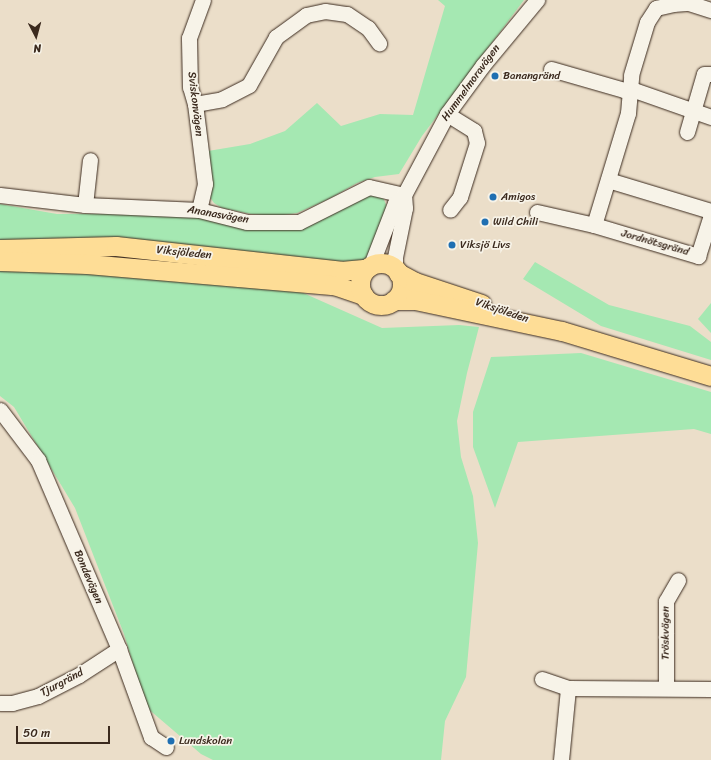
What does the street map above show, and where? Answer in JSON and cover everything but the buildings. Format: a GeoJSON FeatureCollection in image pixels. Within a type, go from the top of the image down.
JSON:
{"type":"FeatureCollection","features":[{"type":"Feature","properties":{"kind":"main road","name":"Viksjöleden"},"geometry":{"type":"LineString","coordinates":[[0,249],[116,246],[342,271],[369,267]]}},
{"type":"Feature","properties":{"kind":"main road","name":"Viksjöleden"},"geometry":{"type":"LineString","coordinates":[[0,262],[87,264],[334,286],[363,295]]}},
{"type":"Feature","properties":{"kind":"main road"},"geometry":{"type":"LineString","coordinates":[[385,264],[397,271],[401,287],[394,300],[381,305],[368,300],[363,295],[360,281],[369,267],[385,264]]}},
{"type":"Feature","properties":{"kind":"main road","name":"Viksjöleden"},"geometry":{"type":"LineString","coordinates":[[397,271],[415,282],[562,331],[711,376]]}},
{"type":"Feature","properties":{"kind":"main road","name":"Viksjöleden"},"geometry":{"type":"LineString","coordinates":[[394,300],[415,300],[562,331]]}},
{"type":"Feature","properties":{"kind":"street","name":"Sviskonvägen"},"geometry":{"type":"LineString","coordinates":[[199,210],[204,184],[195,104],[190,87],[189,38],[204,0]]}},
{"type":"Feature","properties":{"kind":"street","name":"Hummelmoravägen"},"geometry":{"type":"LineString","coordinates":[[369,267],[395,203],[404,195],[447,114],[504,39],[537,0]]}},
{"type":"Feature","properties":{"kind":"street"},"geometry":{"type":"LineString","coordinates":[[594,225],[628,113],[631,75],[647,22],[656,8],[688,3],[711,10]]}},
{"type":"Feature","properties":{"kind":"street"},"geometry":{"type":"LineString","coordinates":[[195,104],[222,99],[249,85],[276,37],[306,16],[325,11],[347,14],[368,28],[379,43]]}},
{"type":"Feature","properties":{"kind":"street"},"geometry":{"type":"LineString","coordinates":[[551,69],[694,109],[711,117]]}},
{"type":"Feature","properties":{"kind":"street"},"geometry":{"type":"LineString","coordinates":[[687,132],[694,109],[708,74]]}},
{"type":"Feature","properties":{"kind":"street"},"geometry":{"type":"LineString","coordinates":[[447,114],[474,131],[477,144],[460,197],[450,210]]}},
{"type":"Feature","properties":{"kind":"street"},"geometry":{"type":"LineString","coordinates":[[85,205],[90,160]]}},
{"type":"Feature","properties":{"kind":"street"},"geometry":{"type":"LineString","coordinates":[[608,180],[711,211]]}},
{"type":"Feature","properties":{"kind":"street","name":"Ananasvägen"},"geometry":{"type":"LineString","coordinates":[[0,195],[85,205],[199,210],[248,222],[300,222],[369,186],[404,195]]}},
{"type":"Feature","properties":{"kind":"street","name":"Hummelmoravägen"},"geometry":{"type":"LineString","coordinates":[[397,271],[395,257],[405,208],[404,195]]}},
{"type":"Feature","properties":{"kind":"street","name":"Jordnötsgränd"},"geometry":{"type":"LineString","coordinates":[[537,212],[594,225],[698,256],[711,215]]}},
{"type":"Feature","properties":{"kind":"street","name":"Bondevägen"},"geometry":{"type":"LineString","coordinates":[[0,410],[38,460],[119,649],[151,737],[166,747]]}},
{"type":"Feature","properties":{"kind":"street","name":"Tröskvägen"},"geometry":{"type":"LineString","coordinates":[[666,688],[666,600],[678,580]]}},
{"type":"Feature","properties":{"kind":"street","name":"Tjurgränd"},"geometry":{"type":"LineString","coordinates":[[0,703],[12,703],[38,696],[79,675],[119,649]]}},
{"type":"Feature","properties":{"kind":"street"},"geometry":{"type":"LineString","coordinates":[[542,679],[568,688],[711,689]]}},
{"type":"Feature","properties":{"kind":"street"},"geometry":{"type":"LineString","coordinates":[[561,760],[568,688]]}},
{"type":"Feature","properties":{"kind":"green space"},"geometry":{"type":"Polygon","coordinates":[[[438,0],[524,0],[422,136],[399,174],[375,177],[357,183],[329,199],[297,213],[277,216],[251,214],[222,208],[214,203],[207,193],[208,151],[250,144],[285,131],[317,103],[341,126],[380,114],[413,115],[445,6],[438,0]]]}},
{"type":"Feature","properties":{"kind":"green space"},"geometry":{"type":"Polygon","coordinates":[[[369,194],[383,197],[388,210],[373,253],[363,262],[349,265],[0,241],[0,204],[57,214],[164,213],[300,227],[369,194]]]}},
{"type":"Feature","properties":{"kind":"green space"},"geometry":{"type":"Polygon","coordinates":[[[535,262],[609,305],[690,326],[711,342],[711,360],[601,326],[523,279],[535,262]]]}},
{"type":"Feature","properties":{"kind":"green space"},"geometry":{"type":"Polygon","coordinates":[[[0,269],[85,270],[301,292],[382,328],[459,325],[479,327],[467,373],[457,421],[461,457],[473,496],[478,543],[466,677],[445,721],[441,760],[213,760],[201,754],[146,707],[124,634],[75,508],[14,407],[0,396],[0,269]]]}},
{"type":"Feature","properties":{"kind":"green space"},"geometry":{"type":"Polygon","coordinates":[[[711,303],[711,333],[698,319],[711,303]]]}},
{"type":"Feature","properties":{"kind":"green space"},"geometry":{"type":"Polygon","coordinates":[[[581,353],[711,392],[711,434],[694,429],[518,442],[495,508],[473,447],[473,412],[491,357],[581,353]]]}},
{"type":"Feature","properties":{"kind":"place","name":"Banangränd"},"geometry":{"type":"Point","coordinates":[495,76]}},
{"type":"Feature","properties":{"kind":"place","name":"Amigos"},"geometry":{"type":"Point","coordinates":[493,197]}},
{"type":"Feature","properties":{"kind":"place","name":"Wild Chili"},"geometry":{"type":"Point","coordinates":[485,222]}},
{"type":"Feature","properties":{"kind":"place","name":"Viksjö Livs"},"geometry":{"type":"Point","coordinates":[452,245]}},
{"type":"Feature","properties":{"kind":"place","name":"Lundskolan"},"geometry":{"type":"Point","coordinates":[171,741]}}]}
